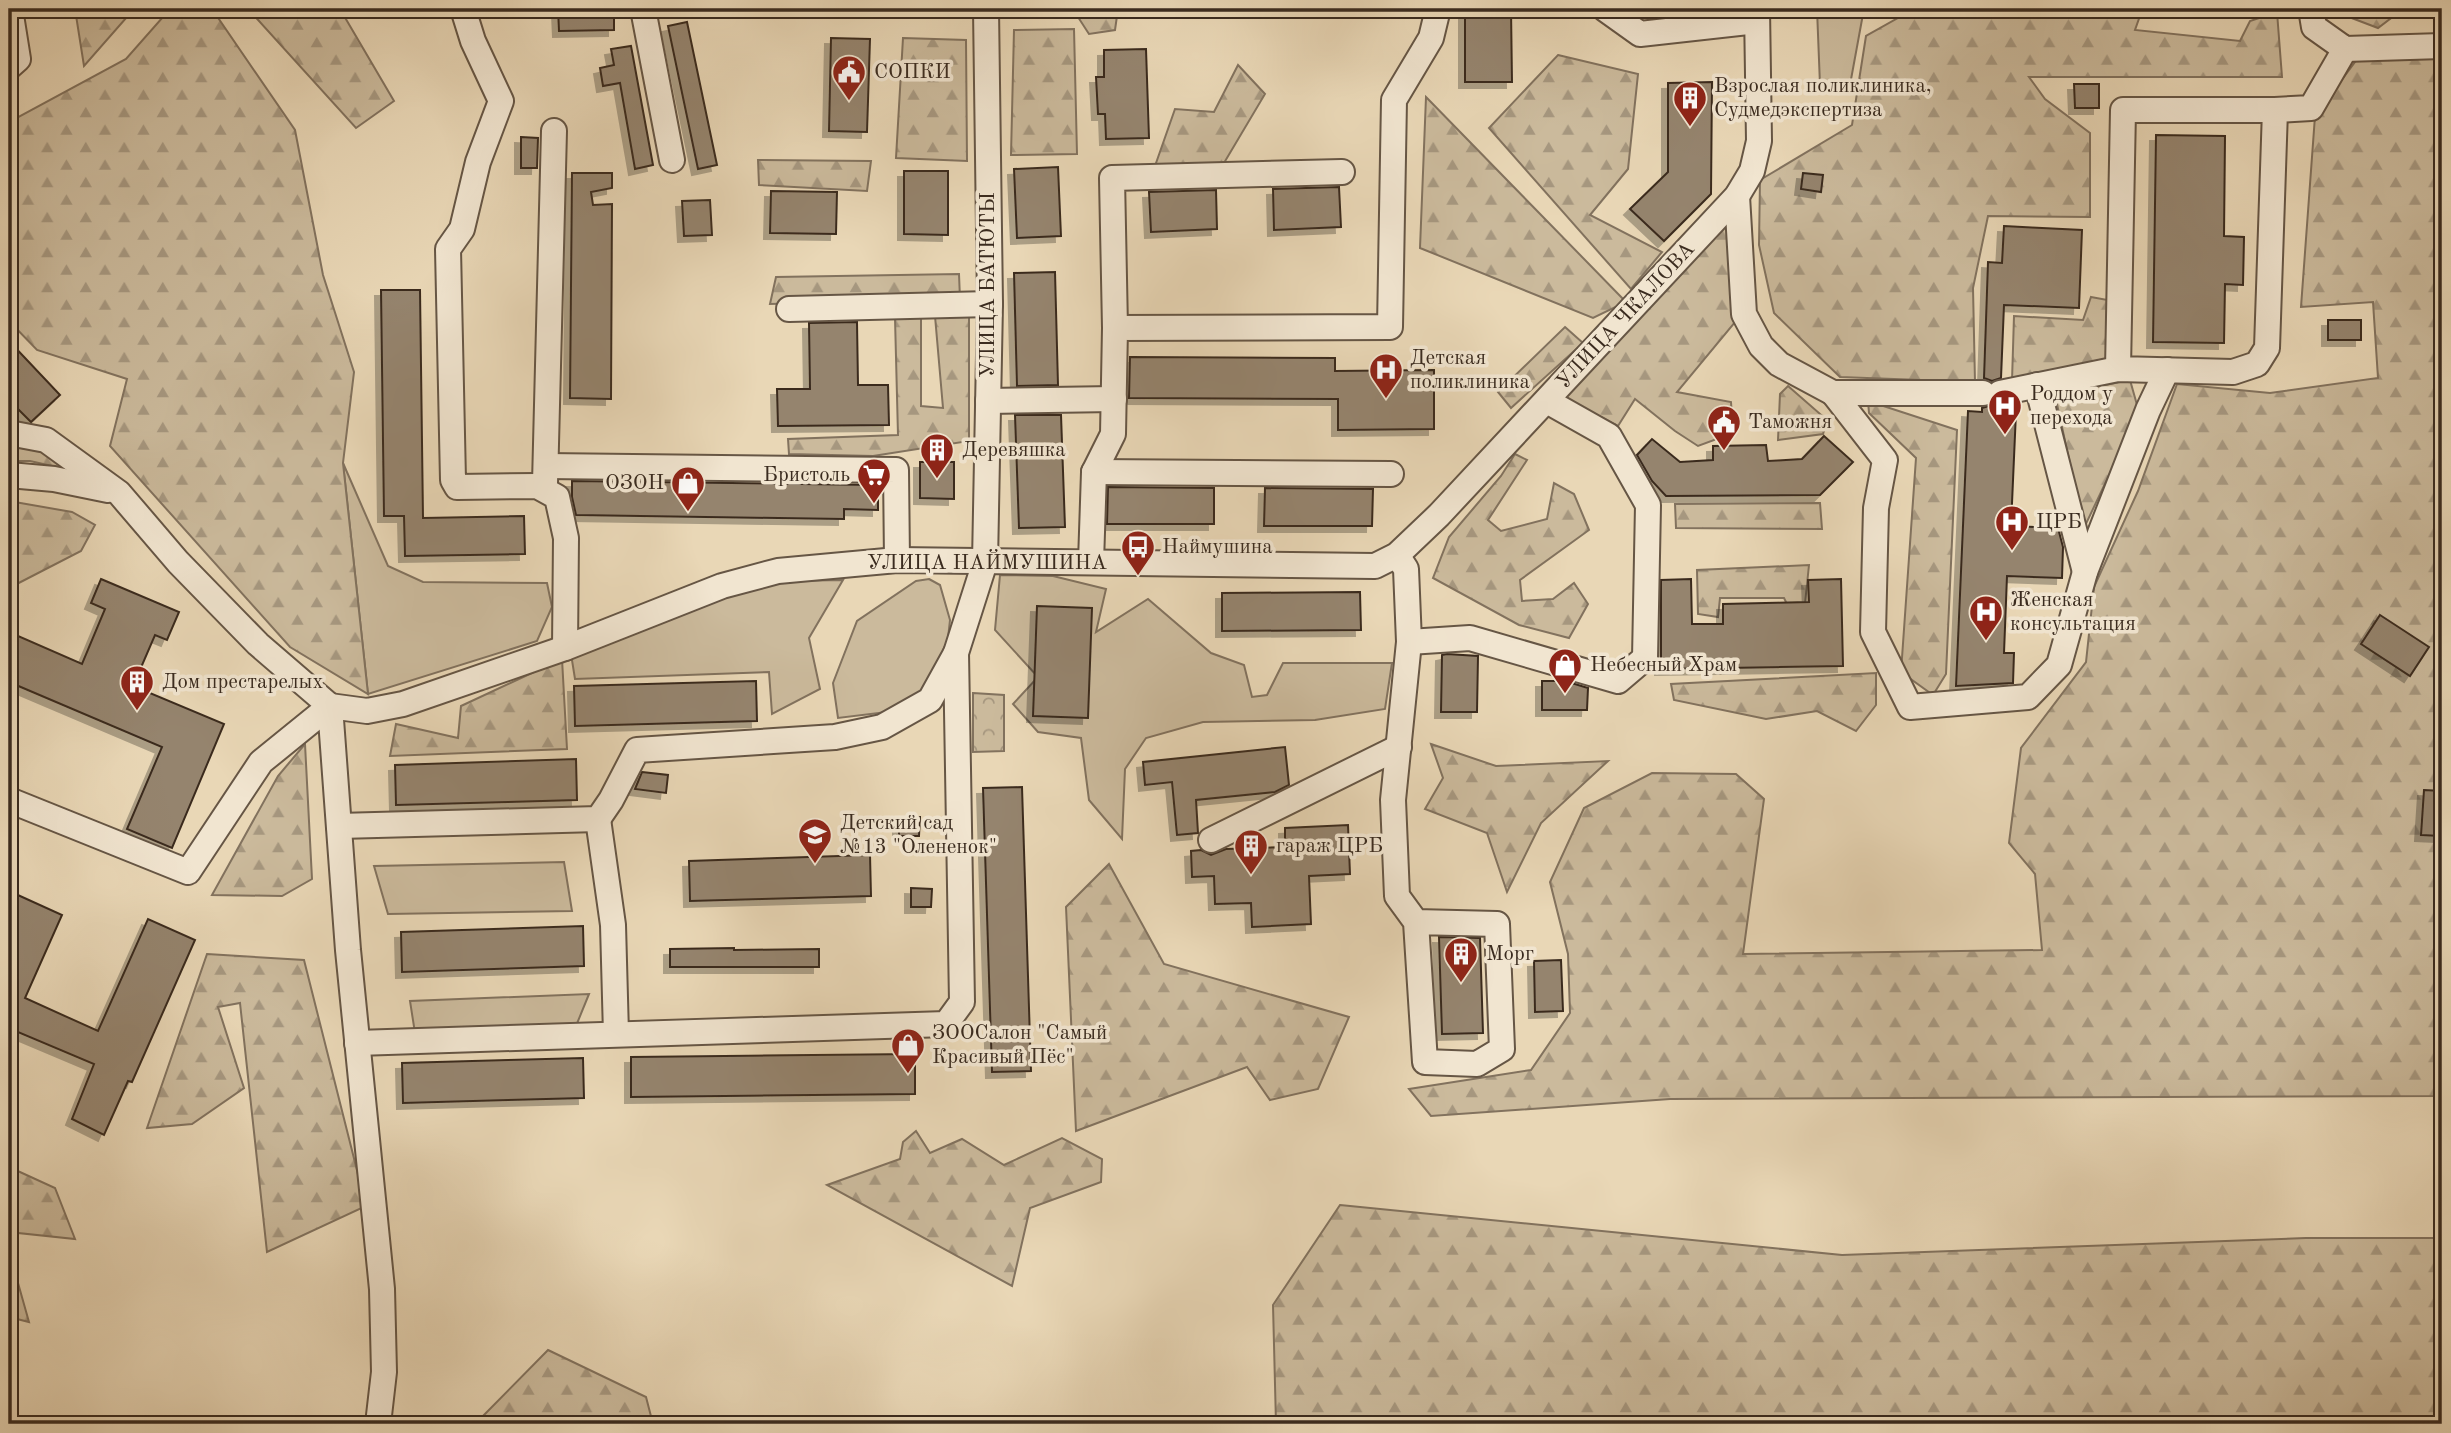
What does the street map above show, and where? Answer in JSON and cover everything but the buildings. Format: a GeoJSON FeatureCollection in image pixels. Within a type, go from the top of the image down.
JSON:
{"type":"FeatureCollection","features":[{"type":"Feature","properties":{"kind":"street"},"geometry":{"type":"LineString","coordinates":[[9,67],[18,60],[10,9]]}},
{"type":"Feature","properties":{"kind":"street"},"geometry":{"type":"LineString","coordinates":[[463,9],[473,41],[501,101],[478,162],[462,229],[448,249],[453,480],[457,487],[537,486],[545,478],[896,470],[897,560]]}},
{"type":"Feature","properties":{"kind":"street"},"geometry":{"type":"LineString","coordinates":[[643,9],[672,160]]}},
{"type":"Feature","properties":{"kind":"street","name":"УЛИЦА БАТЮТЫ"},"geometry":{"type":"LineString","coordinates":[[956,653],[985,562],[990,304],[986,9]]}},
{"type":"Feature","properties":{"kind":"street"},"geometry":{"type":"LineString","coordinates":[[1115,328],[1390,327],[1394,100],[1431,38],[1438,9]]}},
{"type":"Feature","properties":{"kind":"street"},"geometry":{"type":"LineString","coordinates":[[1605,9],[1640,34],[1757,15]]}},
{"type":"Feature","properties":{"kind":"street"},"geometry":{"type":"LineString","coordinates":[[2311,9],[2314,27],[2345,49],[2442,46]]}},
{"type":"Feature","properties":{"kind":"street","name":"УЛИЦА ЧКАЛОВА"},"geometry":{"type":"LineString","coordinates":[[1386,560],[1439,515],[1737,196],[1752,171],[1759,141],[1757,15]]}},
{"type":"Feature","properties":{"kind":"street"},"geometry":{"type":"LineString","coordinates":[[2118,369],[2123,110],[2311,108],[2345,49]]}},
{"type":"Feature","properties":{"kind":"street"},"geometry":{"type":"LineString","coordinates":[[1833,393],[1992,393],[2118,369],[2233,372],[2257,364],[2267,348],[2275,110]]}},
{"type":"Feature","properties":{"kind":"street"},"geometry":{"type":"LineString","coordinates":[[554,131],[545,478],[556,497],[566,538],[565,648]]}},
{"type":"Feature","properties":{"kind":"street"},"geometry":{"type":"LineString","coordinates":[[1091,562],[1094,472],[1113,434],[1115,328],[1112,178],[1342,172]]}},
{"type":"Feature","properties":{"kind":"street"},"geometry":{"type":"LineString","coordinates":[[1737,196],[1744,314],[1761,345],[1779,364],[1833,393],[1885,460],[1876,508],[1873,632],[1910,707],[2028,697],[2059,665],[2085,572],[2148,410],[2167,370]]}},
{"type":"Feature","properties":{"kind":"street"},"geometry":{"type":"LineString","coordinates":[[789,309],[990,304]]}},
{"type":"Feature","properties":{"kind":"street"},"geometry":{"type":"LineString","coordinates":[[2037,385],[2085,572]]}},
{"type":"Feature","properties":{"kind":"street"},"geometry":{"type":"LineString","coordinates":[[988,401],[1114,399]]}},
{"type":"Feature","properties":{"kind":"street"},"geometry":{"type":"LineString","coordinates":[[1409,642],[1470,638],[1618,681],[1645,658],[1648,505],[1609,436],[1547,401]]}},
{"type":"Feature","properties":{"kind":"street"},"geometry":{"type":"LineString","coordinates":[[9,433],[46,440],[119,492],[178,562],[258,644],[330,706],[357,1043],[382,1289],[384,1373],[378,1424]]}},
{"type":"Feature","properties":{"kind":"street"},"geometry":{"type":"LineString","coordinates":[[1094,472],[1391,474]]}},
{"type":"Feature","properties":{"kind":"street"},"geometry":{"type":"LineString","coordinates":[[9,475],[54,479],[119,492]]}},
{"type":"Feature","properties":{"kind":"street","name":"УЛИЦА НАЙМУШИНА"},"geometry":{"type":"LineString","coordinates":[[330,706],[367,711],[403,704],[565,648],[722,586],[778,571],[897,560],[1386,560]]}},
{"type":"Feature","properties":{"kind":"street"},"geometry":{"type":"LineString","coordinates":[[1386,560],[1406,569],[1409,642],[1393,800],[1397,896],[1416,922],[1425,1062],[1477,1064],[1502,1049],[1497,924],[1416,922]]}},
{"type":"Feature","properties":{"kind":"street"},"geometry":{"type":"LineString","coordinates":[[616,1034],[612,925],[598,819],[637,750],[835,737],[882,727],[930,700],[956,653]]}},
{"type":"Feature","properties":{"kind":"street"},"geometry":{"type":"LineString","coordinates":[[357,1043],[946,1024],[961,1002],[956,653]]}},
{"type":"Feature","properties":{"kind":"street"},"geometry":{"type":"LineString","coordinates":[[9,800],[188,872],[261,762],[330,706]]}},
{"type":"Feature","properties":{"kind":"street"},"geometry":{"type":"LineString","coordinates":[[1211,840],[1399,747]]}},
{"type":"Feature","properties":{"kind":"street"},"geometry":{"type":"LineString","coordinates":[[340,826],[598,819]]}},
{"type":"Feature","properties":{"kind":"green space"},"geometry":{"type":"Polygon","coordinates":[[[75,9],[134,9],[84,66],[75,9]]]}},
{"type":"Feature","properties":{"kind":"green space"},"geometry":{"type":"Polygon","coordinates":[[[170,9],[212,9],[295,130],[323,275],[354,372],[343,463],[368,694],[290,647],[110,446],[127,379],[37,350],[9,321],[9,122],[126,59],[170,9]]]}},
{"type":"Feature","properties":{"kind":"green space"},"geometry":{"type":"Polygon","coordinates":[[[248,9],[340,9],[394,101],[356,128],[248,9]]]}},
{"type":"Feature","properties":{"kind":"green space"},"geometry":{"type":"Polygon","coordinates":[[[804,9],[959,9],[958,15],[804,9]]]}},
{"type":"Feature","properties":{"kind":"green space"},"geometry":{"type":"Polygon","coordinates":[[[1081,9],[1118,9],[1115,30],[1089,34],[1076,14],[1081,9]]]}},
{"type":"Feature","properties":{"kind":"green space"},"geometry":{"type":"Polygon","coordinates":[[[1817,9],[1875,9],[1863,14],[1850,85],[1820,85],[1817,9]]]}},
{"type":"Feature","properties":{"kind":"green space"},"geometry":{"type":"Polygon","coordinates":[[[1914,9],[2232,9],[2218,13],[2141,13],[2135,30],[2240,41],[2250,21],[2277,12],[2282,77],[2029,77],[2045,99],[2090,133],[2090,217],[1988,216],[1973,288],[1975,382],[1840,377],[1774,313],[1759,245],[1760,180],[1852,125],[1866,36],[1914,9]]]}},
{"type":"Feature","properties":{"kind":"green space"},"geometry":{"type":"Polygon","coordinates":[[[2328,9],[2403,9],[2378,28],[2328,9]]]}},
{"type":"Feature","properties":{"kind":"green space"},"geometry":{"type":"Polygon","coordinates":[[[1074,29],[1077,154],[1011,155],[1014,30],[1074,29]]]}},
{"type":"Feature","properties":{"kind":"green space"},"geometry":{"type":"Polygon","coordinates":[[[903,38],[966,40],[967,161],[896,158],[903,38]]]}},
{"type":"Feature","properties":{"kind":"green space"},"geometry":{"type":"Polygon","coordinates":[[[2442,54],[2442,1096],[1670,1099],[1431,1116],[1409,1089],[1531,1070],[1570,1013],[1568,954],[1550,882],[1584,808],[1652,773],[1736,774],[1764,799],[1743,954],[2042,950],[2035,874],[2009,843],[2021,748],[2086,662],[2094,587],[2138,491],[2177,384],[2270,393],[2378,378],[2373,302],[2301,307],[2315,116],[2358,58],[2442,54]]]}},
{"type":"Feature","properties":{"kind":"green space"},"geometry":{"type":"Polygon","coordinates":[[[1558,55],[1638,74],[1628,169],[1590,215],[1662,252],[1631,289],[1489,128],[1558,55]]]}},
{"type":"Feature","properties":{"kind":"green space"},"geometry":{"type":"Polygon","coordinates":[[[1238,65],[1265,94],[1221,168],[1155,166],[1175,109],[1214,112],[1238,65]]]}},
{"type":"Feature","properties":{"kind":"green space"},"geometry":{"type":"Polygon","coordinates":[[[1426,97],[1626,302],[1593,318],[1420,248],[1426,97]]]}},
{"type":"Feature","properties":{"kind":"green space"},"geometry":{"type":"Polygon","coordinates":[[[758,160],[871,161],[867,191],[759,185],[758,160]]]}},
{"type":"Feature","properties":{"kind":"green space"},"geometry":{"type":"Polygon","coordinates":[[[1728,223],[1736,321],[1677,392],[1731,402],[1733,433],[1698,446],[1635,399],[1618,426],[1564,398],[1728,223]]]}},
{"type":"Feature","properties":{"kind":"green space"},"geometry":{"type":"Polygon","coordinates":[[[959,274],[960,299],[770,304],[776,277],[959,274]]]}},
{"type":"Feature","properties":{"kind":"green space"},"geometry":{"type":"Polygon","coordinates":[[[2091,297],[2113,301],[2112,355],[2104,363],[2012,381],[2014,316],[2083,320],[2091,297]]]}},
{"type":"Feature","properties":{"kind":"green space"},"geometry":{"type":"Polygon","coordinates":[[[935,316],[969,316],[969,441],[873,456],[789,454],[788,439],[898,435],[895,318],[921,318],[921,406],[943,408],[935,316]]]}},
{"type":"Feature","properties":{"kind":"green space"},"geometry":{"type":"Polygon","coordinates":[[[1565,327],[1583,343],[1511,408],[1498,392],[1565,327]]]}},
{"type":"Feature","properties":{"kind":"green space"},"geometry":{"type":"Polygon","coordinates":[[[2130,380],[2139,412],[2084,528],[2055,395],[2130,380]]]}},
{"type":"Feature","properties":{"kind":"green space"},"geometry":{"type":"Polygon","coordinates":[[[1788,386],[1827,420],[1823,434],[1778,440],[1780,394],[1788,386]]]}},
{"type":"Feature","properties":{"kind":"green space"},"geometry":{"type":"Polygon","coordinates":[[[1868,401],[1957,430],[1946,674],[1933,695],[1901,672],[1916,458],[1869,413],[1868,401]]]}},
{"type":"Feature","properties":{"kind":"green space"},"geometry":{"type":"Polygon","coordinates":[[[9,433],[92,475],[30,461],[9,461],[9,433]]]}},
{"type":"Feature","properties":{"kind":"green space"},"geometry":{"type":"Polygon","coordinates":[[[1515,454],[1527,460],[1488,520],[1501,531],[1547,519],[1554,483],[1574,494],[1589,530],[1520,580],[1522,601],[1553,599],[1574,583],[1588,604],[1569,638],[1519,625],[1433,578],[1449,537],[1501,476],[1515,454]]]}},
{"type":"Feature","properties":{"kind":"green space"},"geometry":{"type":"Polygon","coordinates":[[[343,463],[388,566],[423,582],[547,583],[552,607],[537,641],[368,694],[343,463]]]}},
{"type":"Feature","properties":{"kind":"green space"},"geometry":{"type":"Polygon","coordinates":[[[9,501],[72,512],[95,525],[81,551],[9,588],[9,501]]]}},
{"type":"Feature","properties":{"kind":"green space"},"geometry":{"type":"Polygon","coordinates":[[[1820,503],[1822,529],[1676,528],[1675,504],[1820,503]]]}},
{"type":"Feature","properties":{"kind":"green space"},"geometry":{"type":"Polygon","coordinates":[[[1809,565],[1804,613],[1790,610],[1784,598],[1720,598],[1718,617],[1698,614],[1697,570],[1809,565]]]}},
{"type":"Feature","properties":{"kind":"green space"},"geometry":{"type":"Polygon","coordinates":[[[1000,575],[1053,576],[1106,589],[1096,632],[1148,599],[1211,653],[1244,665],[1252,697],[1267,695],[1283,663],[1392,663],[1385,709],[1315,720],[1203,722],[1146,738],[1125,769],[1122,839],[1089,800],[1081,738],[1038,732],[1013,704],[1038,677],[995,630],[1000,575]]]}},
{"type":"Feature","properties":{"kind":"green space"},"geometry":{"type":"Polygon","coordinates":[[[929,579],[940,585],[950,620],[945,665],[926,698],[887,712],[838,718],[833,683],[857,621],[916,581],[929,579]]]}},
{"type":"Feature","properties":{"kind":"green space"},"geometry":{"type":"Polygon","coordinates":[[[843,580],[809,638],[820,689],[772,714],[769,672],[575,679],[571,654],[736,591],[788,581],[843,580]]]}},
{"type":"Feature","properties":{"kind":"green space"},"geometry":{"type":"Polygon","coordinates":[[[562,659],[567,749],[390,756],[396,724],[458,738],[461,706],[562,659]]]}},
{"type":"Feature","properties":{"kind":"green space"},"geometry":{"type":"Polygon","coordinates":[[[1876,673],[1876,705],[1856,731],[1817,711],[1766,719],[1674,700],[1671,684],[1876,673]]]}},
{"type":"Feature","properties":{"kind":"green space"},"geometry":{"type":"Polygon","coordinates":[[[973,693],[1004,695],[1004,751],[973,752],[973,693]]]}},
{"type":"Feature","properties":{"kind":"green space"},"geometry":{"type":"Polygon","coordinates":[[[305,744],[312,879],[282,896],[212,895],[278,776],[305,744]]]}},
{"type":"Feature","properties":{"kind":"green space"},"geometry":{"type":"Polygon","coordinates":[[[1431,744],[1496,766],[1608,761],[1541,823],[1507,892],[1487,833],[1425,809],[1443,778],[1431,744]]]}},
{"type":"Feature","properties":{"kind":"green space"},"geometry":{"type":"Polygon","coordinates":[[[564,862],[572,911],[388,914],[374,866],[564,862]]]}},
{"type":"Feature","properties":{"kind":"green space"},"geometry":{"type":"Polygon","coordinates":[[[1109,864],[1164,964],[1349,1017],[1318,1089],[1270,1100],[1247,1067],[1076,1131],[1066,907],[1109,864]]]}},
{"type":"Feature","properties":{"kind":"green space"},"geometry":{"type":"Polygon","coordinates":[[[207,954],[304,960],[366,1206],[267,1252],[240,1003],[218,1007],[244,1088],[192,1124],[147,1128],[207,954]]]}},
{"type":"Feature","properties":{"kind":"green space"},"geometry":{"type":"Polygon","coordinates":[[[589,994],[576,1026],[415,1033],[410,1001],[589,994]]]}},
{"type":"Feature","properties":{"kind":"green space"},"geometry":{"type":"Polygon","coordinates":[[[916,1131],[930,1153],[962,1139],[1004,1165],[1062,1138],[1102,1159],[1101,1182],[1030,1208],[1012,1286],[827,1185],[900,1159],[903,1142],[916,1131]]]}},
{"type":"Feature","properties":{"kind":"green space"},"geometry":{"type":"Polygon","coordinates":[[[9,1167],[55,1188],[75,1239],[9,1232],[9,1167]]]}},
{"type":"Feature","properties":{"kind":"green space"},"geometry":{"type":"Polygon","coordinates":[[[1340,1205],[1842,1255],[2306,1238],[2442,1238],[2442,1424],[1276,1424],[1273,1305],[1340,1205]]]}},
{"type":"Feature","properties":{"kind":"green space"},"geometry":{"type":"Polygon","coordinates":[[[9,1251],[29,1322],[9,1317],[9,1251]]]}},
{"type":"Feature","properties":{"kind":"green space"},"geometry":{"type":"Polygon","coordinates":[[[548,1350],[646,1397],[653,1424],[487,1424],[483,1416],[548,1350]]]}},
{"type":"Feature","properties":{"kind":"place","name":"СОПКИ"},"geometry":{"type":"Point","coordinates":[849,102]}},
{"type":"Feature","properties":{"kind":"place","name":"Взрослая поликлиника, Судмедэкспертиза"},"geometry":{"type":"Point","coordinates":[1690,128]}},
{"type":"Feature","properties":{"kind":"place","name":"Детская поликлиника"},"geometry":{"type":"Point","coordinates":[1386,400]}},
{"type":"Feature","properties":{"kind":"place","name":"Роддом у перехода"},"geometry":{"type":"Point","coordinates":[2005,436]}},
{"type":"Feature","properties":{"kind":"place","name":"Таможня"},"geometry":{"type":"Point","coordinates":[1724,452]}},
{"type":"Feature","properties":{"kind":"place","name":"Деревяшка"},"geometry":{"type":"Point","coordinates":[937,480]}},
{"type":"Feature","properties":{"kind":"place","name":"Бристоль"},"geometry":{"type":"Point","coordinates":[874,505]}},
{"type":"Feature","properties":{"kind":"place","name":"ОЗОН"},"geometry":{"type":"Point","coordinates":[688,513]}},
{"type":"Feature","properties":{"kind":"place","name":"ЦРБ"},"geometry":{"type":"Point","coordinates":[2012,552]}},
{"type":"Feature","properties":{"kind":"place","name":"Наймушина"},"geometry":{"type":"Point","coordinates":[1138,577]}},
{"type":"Feature","properties":{"kind":"place","name":"Женская консультация"},"geometry":{"type":"Point","coordinates":[1986,642]}},
{"type":"Feature","properties":{"kind":"place","name":"Небесный Храм"},"geometry":{"type":"Point","coordinates":[1565,695]}},
{"type":"Feature","properties":{"kind":"place","name":"Дом престарелых"},"geometry":{"type":"Point","coordinates":[137,712]}},
{"type":"Feature","properties":{"kind":"place","name":"Детский сад №13 \"Олененок\""},"geometry":{"type":"Point","coordinates":[815,865]}},
{"type":"Feature","properties":{"kind":"place","name":"гараж ЦРБ"},"geometry":{"type":"Point","coordinates":[1251,876]}},
{"type":"Feature","properties":{"kind":"place","name":"Морг"},"geometry":{"type":"Point","coordinates":[1461,984]}},
{"type":"Feature","properties":{"kind":"place","name":"ЗООСалон \"Самый Красивый Пёс\""},"geometry":{"type":"Point","coordinates":[908,1075]}}]}
